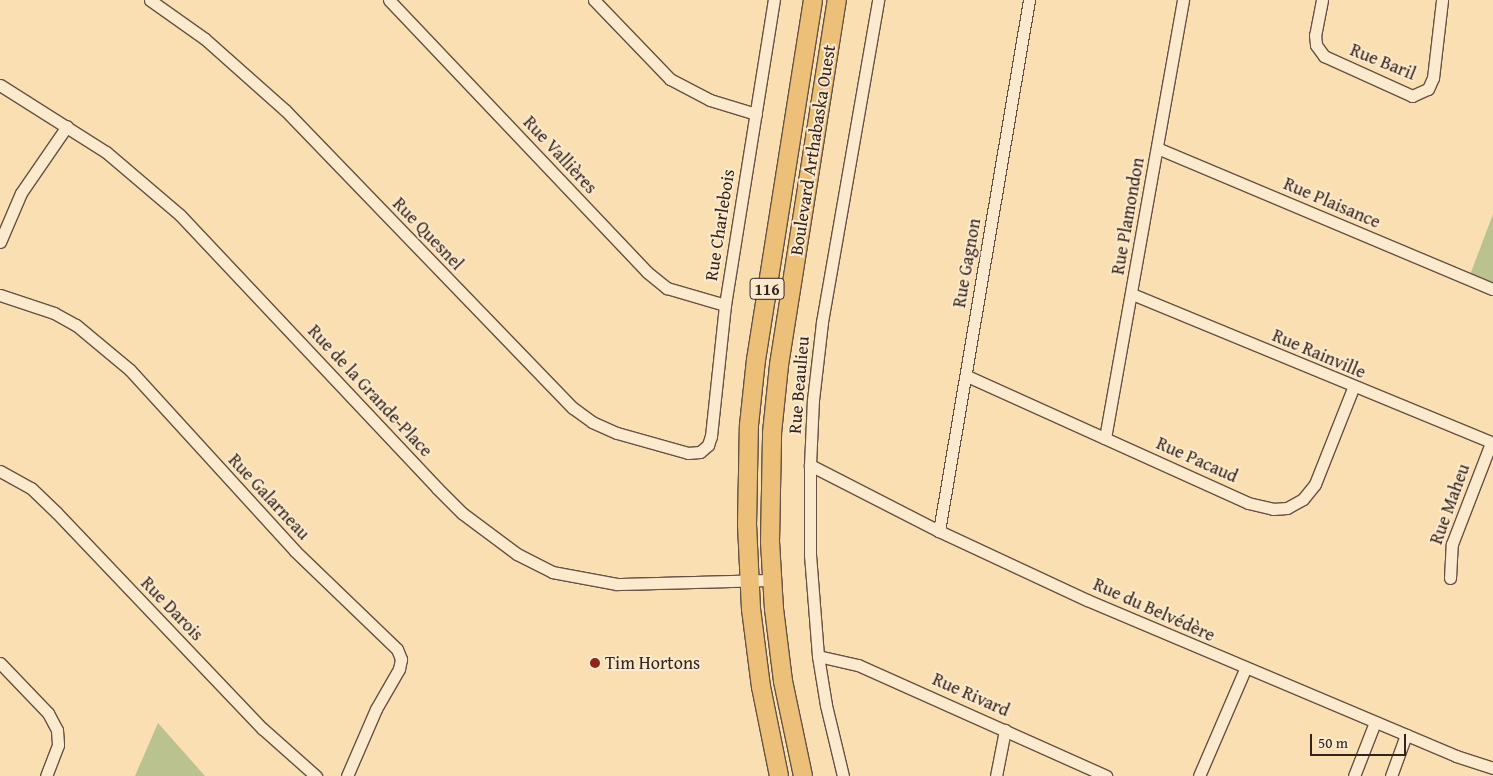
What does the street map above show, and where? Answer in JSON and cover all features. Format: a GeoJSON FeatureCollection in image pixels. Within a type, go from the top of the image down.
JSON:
{"type":"FeatureCollection","features":[{"type":"Feature","properties":{"kind":"main road","name":"Boulevard Arthabaska Ouest"},"geometry":{"type":"LineString","coordinates":[[779,776],[761,687],[750,580],[747,525],[749,426],[756,360],[813,0]]}},
{"type":"Feature","properties":{"kind":"main road","name":"Boulevard Arthabaska Ouest"},"geometry":{"type":"LineString","coordinates":[[803,776],[783,681],[772,580],[770,488],[779,365],[837,0]]}},
{"type":"Feature","properties":{"kind":"street","name":"Rue Quesnel"},"geometry":{"type":"LineString","coordinates":[[150,0],[206,39],[271,96],[574,408],[592,422],[617,433],[674,451],[700,452]]}},
{"type":"Feature","properties":{"kind":"street","name":"Rue Vallières"},"geometry":{"type":"LineString","coordinates":[[389,0],[647,272],[667,288],[725,305]]}},
{"type":"Feature","properties":{"kind":"street"},"geometry":{"type":"LineString","coordinates":[[594,0],[670,79],[710,100],[756,114]]}},
{"type":"Feature","properties":{"kind":"street","name":"Rue Charlebois"},"geometry":{"type":"LineString","coordinates":[[700,452],[708,446],[712,436],[725,305],[774,0]]}},
{"type":"Feature","properties":{"kind":"street","name":"Rue Beaulieu"},"geometry":{"type":"LineString","coordinates":[[843,776],[826,705],[818,656],[810,555],[810,465],[813,400],[822,322],[878,0]]}},
{"type":"Feature","properties":{"kind":"street","name":"Rue Gagnon"},"geometry":{"type":"LineString","coordinates":[[939,531],[967,376],[1029,0]]}},
{"type":"Feature","properties":{"kind":"street","name":"Rue Plamondon"},"geometry":{"type":"LineString","coordinates":[[1105,438],[1183,0]]}},
{"type":"Feature","properties":{"kind":"street","name":"Rue Baril"},"geometry":{"type":"LineString","coordinates":[[1322,0],[1315,35],[1316,45],[1324,56],[1412,96],[1428,89],[1432,78],[1442,0]]}},
{"type":"Feature","properties":{"kind":"street","name":"Rue de la Grande-Place"},"geometry":{"type":"LineString","coordinates":[[0,85],[67,126],[120,164],[180,215],[443,495],[475,524],[517,554],[552,572],[617,584],[772,580]]}},
{"type":"Feature","properties":{"kind":"street"},"geometry":{"type":"LineString","coordinates":[[0,242],[21,193],[67,126]]}},
{"type":"Feature","properties":{"kind":"street","name":"Rue Plaisance"},"geometry":{"type":"LineString","coordinates":[[1157,148],[1493,289]]}},
{"type":"Feature","properties":{"kind":"street","name":"Rue Rainville"},"geometry":{"type":"LineString","coordinates":[[1132,294],[1353,388],[1492,443]]}},
{"type":"Feature","properties":{"kind":"street","name":"Rue Galarneau"},"geometry":{"type":"LineString","coordinates":[[0,295],[54,313],[96,340],[130,370],[295,551],[397,649],[401,658],[399,669],[376,710],[347,776]]}},
{"type":"Feature","properties":{"kind":"street","name":"Rue Pacaud"},"geometry":{"type":"LineString","coordinates":[[967,376],[1248,502],[1273,509],[1287,508],[1303,499],[1314,484],[1353,388]]}},
{"type":"Feature","properties":{"kind":"street","name":"Rue Maheu"},"geometry":{"type":"LineString","coordinates":[[1450,578],[1452,544],[1492,443]]}},
{"type":"Feature","properties":{"kind":"street","name":"Rue du Belvédère"},"geometry":{"type":"LineString","coordinates":[[810,465],[939,531],[1245,669],[1456,756],[1493,768]]}},
{"type":"Feature","properties":{"kind":"street","name":"Rue Darois"},"geometry":{"type":"LineString","coordinates":[[0,471],[31,488],[56,512],[262,729],[316,776]]}},
{"type":"Feature","properties":{"kind":"street","name":"Rue Rivard"},"geometry":{"type":"LineString","coordinates":[[818,656],[858,665],[1106,776]]}},
{"type":"Feature","properties":{"kind":"street"},"geometry":{"type":"LineString","coordinates":[[0,663],[48,713],[57,730],[58,745],[46,776]]}},
{"type":"Feature","properties":{"kind":"street"},"geometry":{"type":"LineString","coordinates":[[1199,776],[1245,669]]}},
{"type":"Feature","properties":{"kind":"street"},"geometry":{"type":"LineString","coordinates":[[1354,776],[1375,722]]}},
{"type":"Feature","properties":{"kind":"street"},"geometry":{"type":"LineString","coordinates":[[996,776],[1005,730]]}},
{"type":"Feature","properties":{"kind":"street"},"geometry":{"type":"LineString","coordinates":[[1391,776],[1406,735]]}},
{"type":"Feature","properties":{"kind":"green space"},"geometry":{"type":"Polygon","coordinates":[[[1493,214],[1493,284],[1470,275],[1493,214]]]}},
{"type":"Feature","properties":{"kind":"green space"},"geometry":{"type":"Polygon","coordinates":[[[158,723],[205,776],[135,776],[158,723]]]}},
{"type":"Feature","properties":{"kind":"place","name":"Tim Hortons"},"geometry":{"type":"Point","coordinates":[595,663]}}]}
